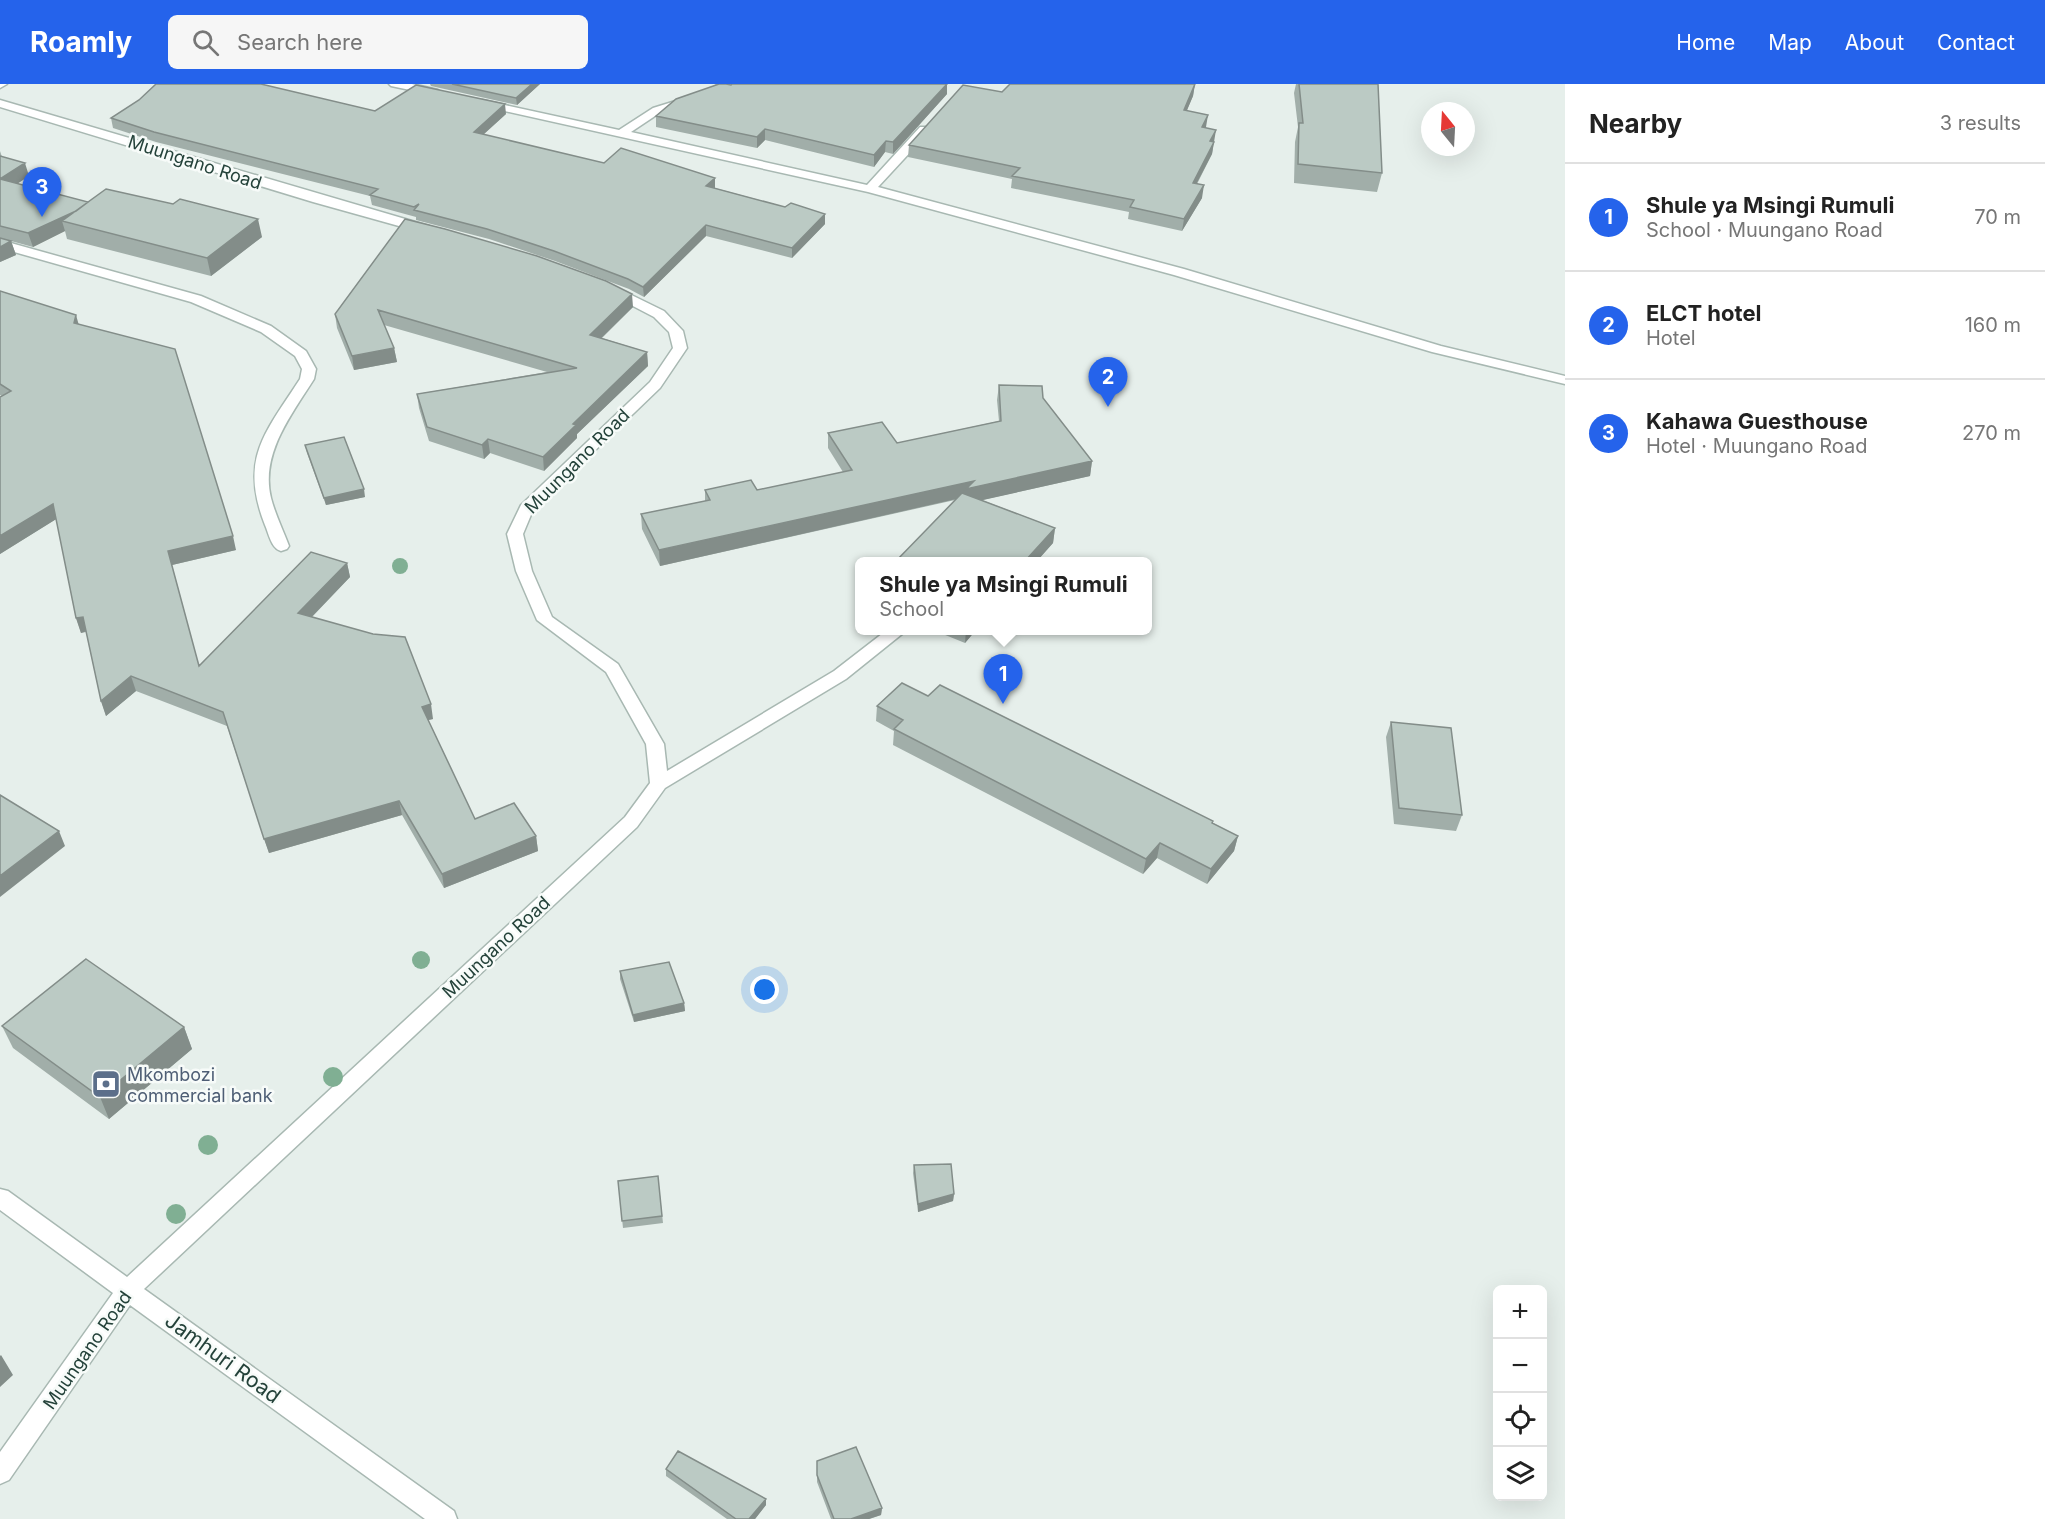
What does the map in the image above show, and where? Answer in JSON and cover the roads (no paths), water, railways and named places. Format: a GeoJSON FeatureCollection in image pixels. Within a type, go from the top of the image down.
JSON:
{"type":"FeatureCollection","features":[{"type":"Feature","properties":{"kind":"street"},"geometry":{"type":"LineString","coordinates":[[395,84],[870,189],[1179,272],[1437,349],[1565,380]]}},
{"type":"Feature","properties":{"kind":"street"},"geometry":{"type":"LineString","coordinates":[[622,133],[657,110],[715,92],[725,84]]}},
{"type":"Feature","properties":{"kind":"street","name":"Muungano Road"},"geometry":{"type":"LineString","coordinates":[[0,103],[90,128],[330,204],[441,234]]}},
{"type":"Feature","properties":{"kind":"street"},"geometry":{"type":"LineString","coordinates":[[870,189],[933,120]]}},
{"type":"Feature","properties":{"kind":"street"},"geometry":{"type":"LineString","coordinates":[[0,244],[196,299],[266,328],[301,354],[309,369],[307,379],[271,439],[261,466],[262,496],[281,546]]}},
{"type":"Feature","properties":{"kind":"street","name":"Muungano Road"},"geometry":{"type":"LineString","coordinates":[[0,1473],[128,1290],[631,822],[659,784],[655,744],[612,668],[545,620],[524,571],[515,534],[526,508],[655,385],[680,348],[676,331],[659,314],[623,294],[602,286]]}},
{"type":"Feature","properties":{"kind":"street"},"geometry":{"type":"LineString","coordinates":[[659,784],[840,675],[892,635]]}},
{"type":"Feature","properties":{"kind":"street","name":"Jamhuri Road"},"geometry":{"type":"LineString","coordinates":[[0,1198],[446,1519]]}},
{"type":"Feature","properties":{"kind":"place","name":"Kahawa Guesthouse"},"geometry":{"type":"Point","coordinates":[42,217]}},
{"type":"Feature","properties":{"kind":"place","name":"ELCT hotel"},"geometry":{"type":"Point","coordinates":[1108,407]}},
{"type":"Feature","properties":{"kind":"place","name":"Shule ya Msingi Rumuli"},"geometry":{"type":"Point","coordinates":[1003,704]}},
{"type":"Feature","properties":{"kind":"place","name":"Mkombozi commercial bank"},"geometry":{"type":"Point","coordinates":[106,1084]}}]}
